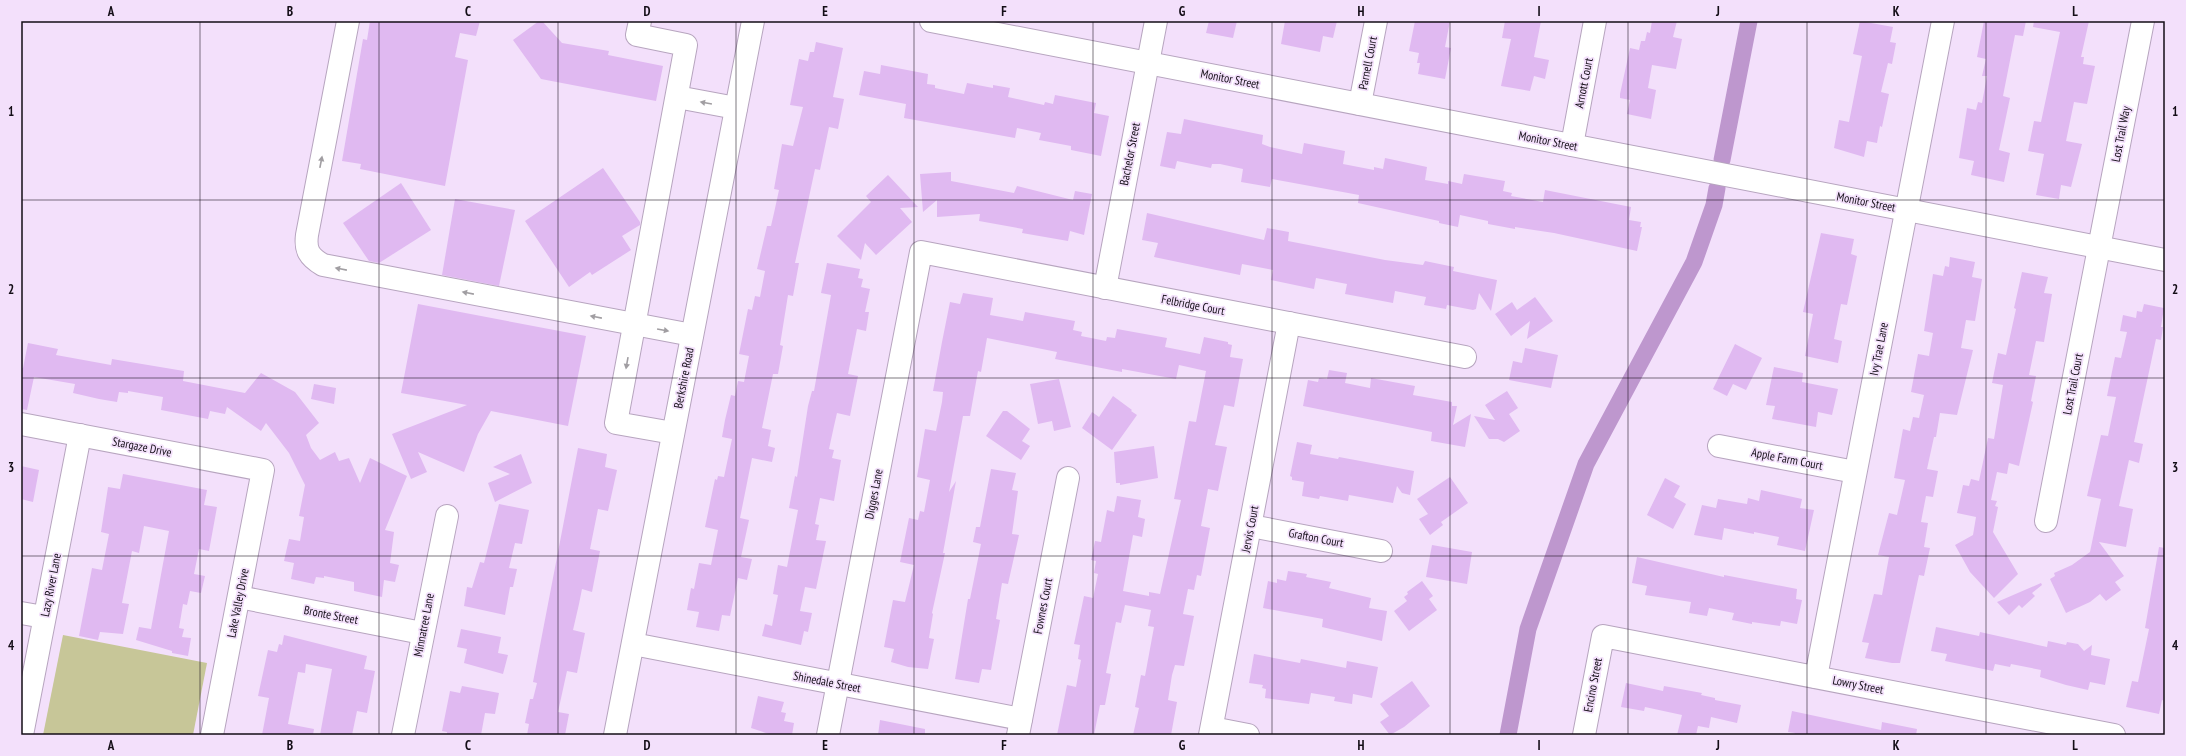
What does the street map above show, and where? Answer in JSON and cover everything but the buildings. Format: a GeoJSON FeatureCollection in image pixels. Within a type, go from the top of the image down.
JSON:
{"type":"FeatureCollection","features":[{"type":"Feature","properties":{"kind":"street"},"geometry":{"type":"LineString","coordinates":[[348,21],[307,235],[306,245],[308,254],[323,265],[692,335]]}},
{"type":"Feature","properties":{"kind":"street"},"geometry":{"type":"LineString","coordinates":[[640,21],[637,35],[686,45],[616,423],[674,433]]}},
{"type":"Feature","properties":{"kind":"street","name":"Berkshire Road"},"geometry":{"type":"LineString","coordinates":[[615,735],[753,21]]}},
{"type":"Feature","properties":{"kind":"street","name":"Monitor Street"},"geometry":{"type":"LineString","coordinates":[[931,21],[2165,260]]}},
{"type":"Feature","properties":{"kind":"street","name":"Bachelor Street"},"geometry":{"type":"LineString","coordinates":[[1105,288],[1156,21]]}},
{"type":"Feature","properties":{"kind":"street","name":"Parnell Court"},"geometry":{"type":"LineString","coordinates":[[1360,104],[1376,21]]}},
{"type":"Feature","properties":{"kind":"street","name":"Arnott Court"},"geometry":{"type":"LineString","coordinates":[[1572,145],[1596,21]]}},
{"type":"Feature","properties":{"kind":"street","name":"Ivy Trae Lane"},"geometry":{"type":"LineString","coordinates":[[1816,677],[1943,21]]}},
{"type":"Feature","properties":{"kind":"street","name":"Lost Trail Way"},"geometry":{"type":"LineString","coordinates":[[2099,248],[2143,21]]}},
{"type":"Feature","properties":{"kind":"street"},"geometry":{"type":"LineString","coordinates":[[677,97],[736,108]]}},
{"type":"Feature","properties":{"kind":"street","name":"Lost Trail Court"},"geometry":{"type":"LineString","coordinates":[[2046,521],[2099,248]]}},
{"type":"Feature","properties":{"kind":"street","name":"Felbridge Court"},"geometry":{"type":"LineString","coordinates":[[921,252],[1465,357]]}},
{"type":"Feature","properties":{"kind":"street","name":"Digges Lane"},"geometry":{"type":"LineString","coordinates":[[828,735],[921,252]]}},
{"type":"Feature","properties":{"kind":"street","name":"Jervis Court"},"geometry":{"type":"LineString","coordinates":[[1211,732],[1289,323]]}},
{"type":"Feature","properties":{"kind":"street","name":"Stargaze Drive"},"geometry":{"type":"LineString","coordinates":[[21,424],[263,470]]}},
{"type":"Feature","properties":{"kind":"street","name":"Lazy River Lane"},"geometry":{"type":"LineString","coordinates":[[22,735],[80,435]]}},
{"type":"Feature","properties":{"kind":"street","name":"Apple Farm Court"},"geometry":{"type":"LineString","coordinates":[[1718,446],[1855,472]]}},
{"type":"Feature","properties":{"kind":"street","name":"Lake Valley Drive"},"geometry":{"type":"LineString","coordinates":[[212,735],[263,470]]}},
{"type":"Feature","properties":{"kind":"street","name":"Fownes Court"},"geometry":{"type":"LineString","coordinates":[[1020,727],[1068,478]]}},
{"type":"Feature","properties":{"kind":"street","name":"Minnatree Lane"},"geometry":{"type":"LineString","coordinates":[[403,735],[422,633],[447,516]]}},
{"type":"Feature","properties":{"kind":"street","name":"Grafton Court"},"geometry":{"type":"LineString","coordinates":[[1251,526],[1382,551]]}},
{"type":"Feature","properties":{"kind":"street","name":"Bronte Street"},"geometry":{"type":"LineString","coordinates":[[239,598],[422,633]]}},
{"type":"Feature","properties":{"kind":"street"},"geometry":{"type":"LineString","coordinates":[[21,613],[44,617]]}},
{"type":"Feature","properties":{"kind":"street","name":"Lowry Street"},"geometry":{"type":"LineString","coordinates":[[1603,636],[2114,735]]}},
{"type":"Feature","properties":{"kind":"street","name":"Encino Street"},"geometry":{"type":"LineString","coordinates":[[1584,735],[1603,636]]}},
{"type":"Feature","properties":{"kind":"street","name":"Shinedale Street"},"geometry":{"type":"LineString","coordinates":[[633,644],[838,684],[1020,727]]}},
{"type":"Feature","properties":{"kind":"street"},"geometry":{"type":"LineString","coordinates":[[1211,732],[1248,735]]}},
{"type":"Feature","properties":{"kind":"green space"},"geometry":{"type":"Polygon","coordinates":[[[63,635],[207,663],[193,735],[43,735],[63,635]]]}},
{"type":"Feature","properties":{"kind":"waterway"},"geometry":{"type":"LineString","coordinates":[[1722,160],[1749,21]]}},
{"type":"Feature","properties":{"kind":"waterway"},"geometry":{"type":"LineString","coordinates":[[1508,735],[1528,629],[1586,464],[1694,262],[1714,205],[1717,188]]}}]}
